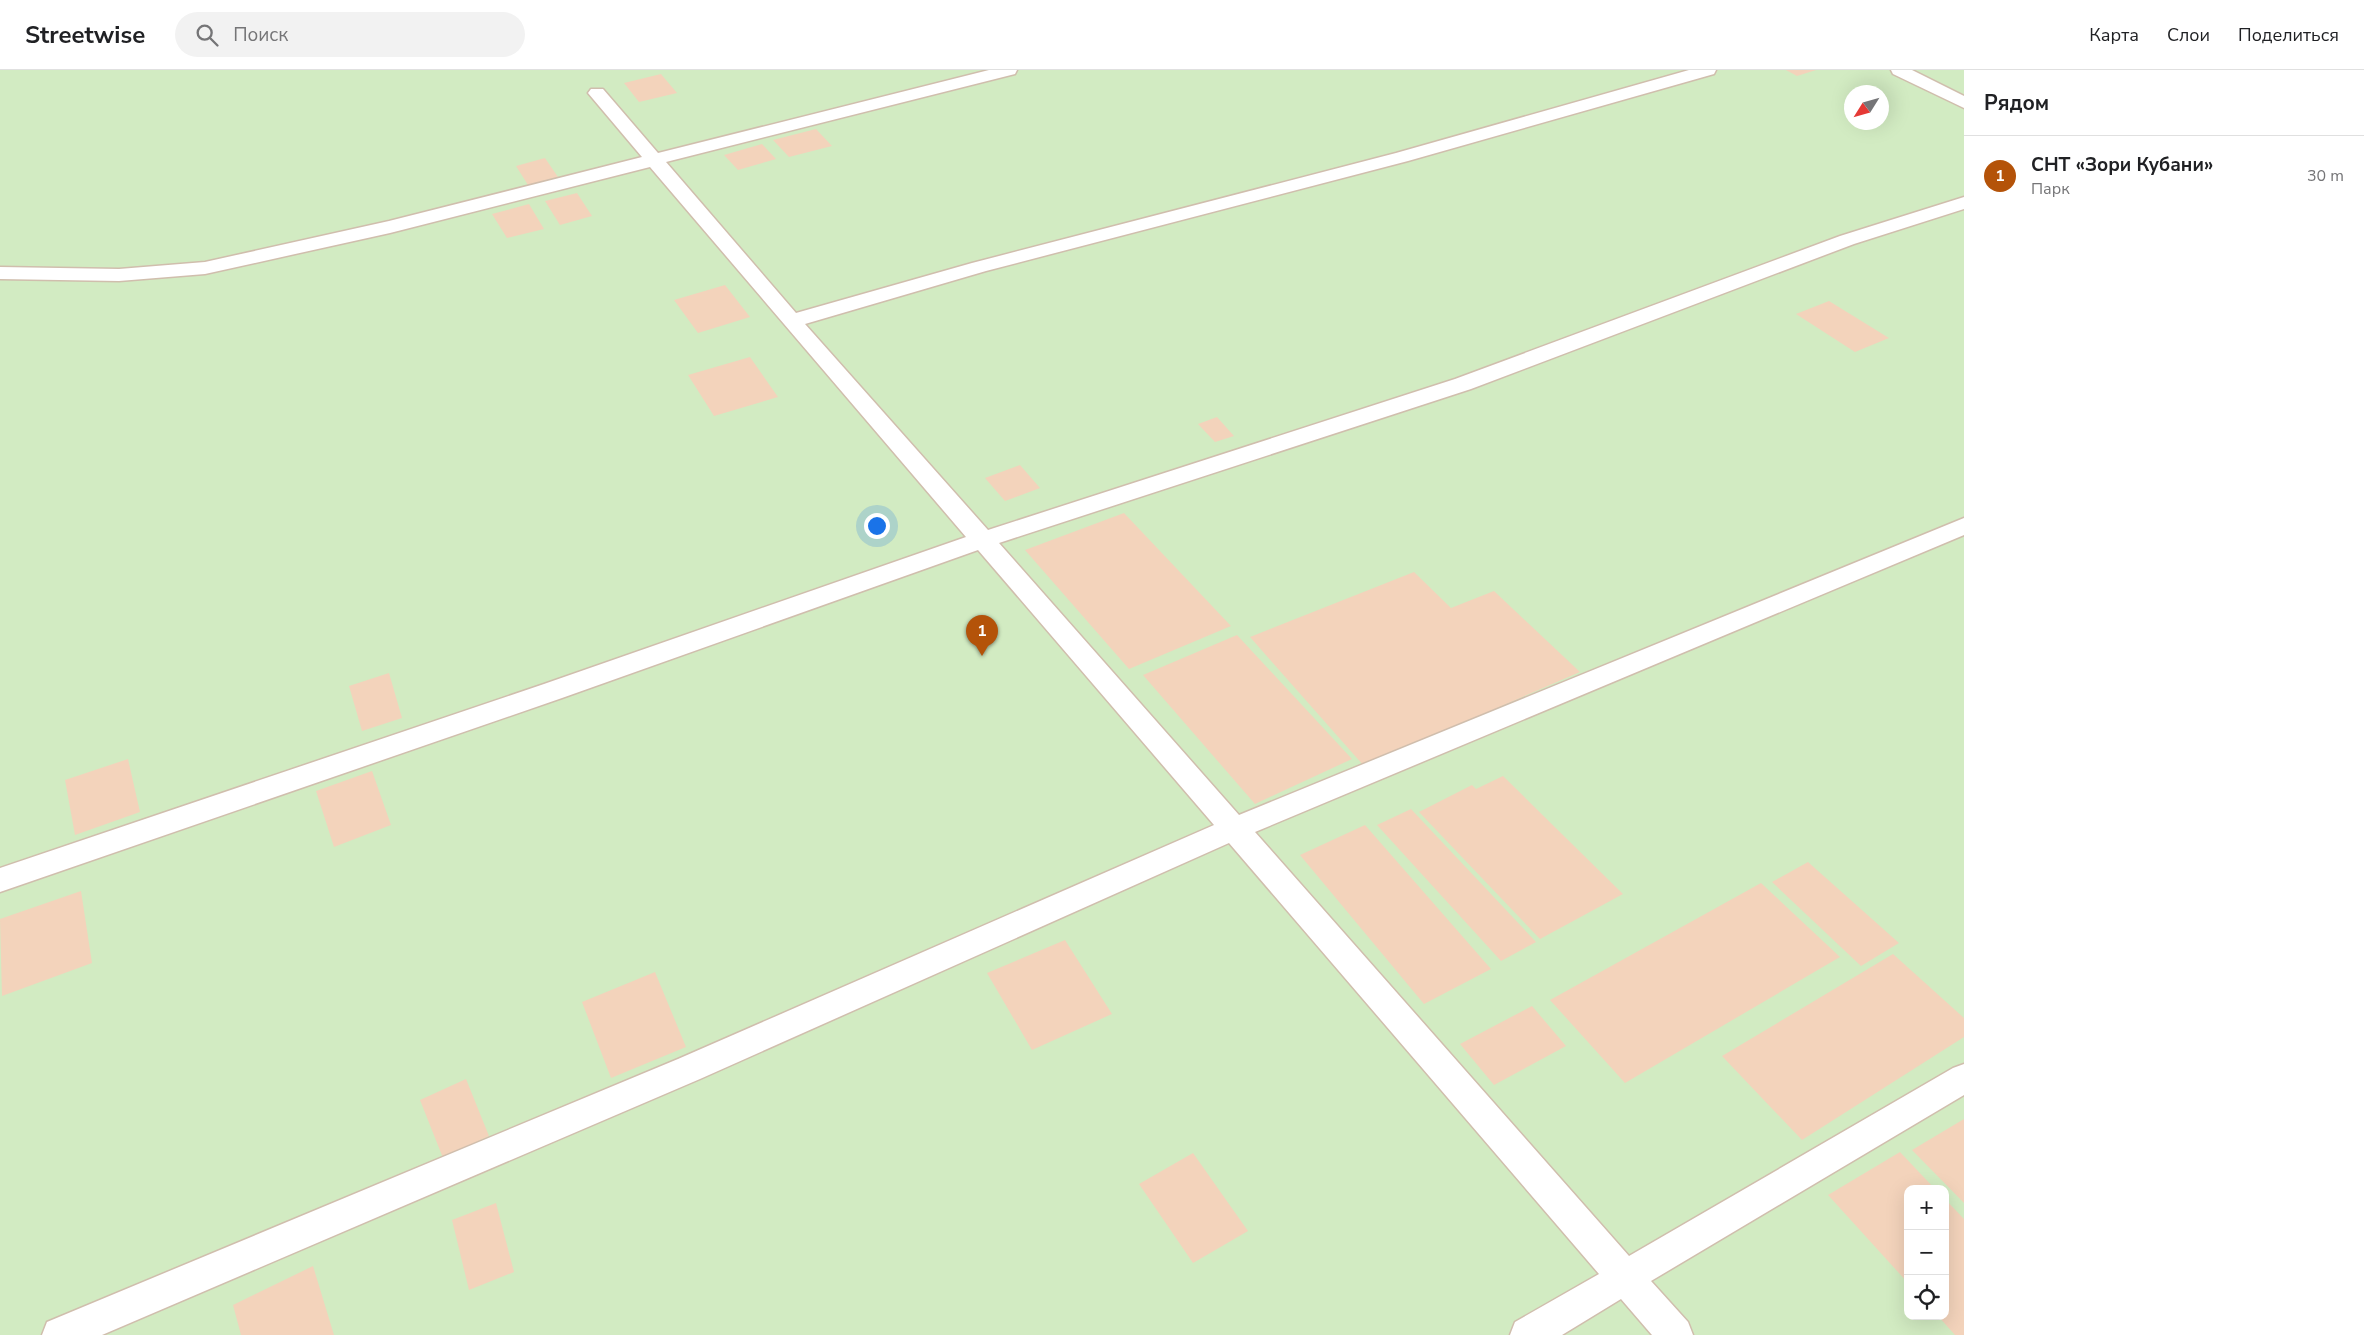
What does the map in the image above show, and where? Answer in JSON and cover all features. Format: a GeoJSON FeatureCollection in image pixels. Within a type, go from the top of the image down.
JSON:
{"type":"FeatureCollection","features":[{"type":"Feature","properties":{"kind":"lane"},"geometry":{"type":"LineString","coordinates":[[0,273],[120,275],[205,268],[390,227],[1009,70]]}},
{"type":"Feature","properties":{"kind":"lane"},"geometry":{"type":"LineString","coordinates":[[792,321],[988,265],[1402,157],[1708,70]]}},
{"type":"Feature","properties":{"kind":"lane"},"geometry":{"type":"LineString","coordinates":[[1899,70],[1964,103]]}},
{"type":"Feature","properties":{"kind":"lane"},"geometry":{"type":"LineString","coordinates":[[597,93],[982,540],[1675,1335]]}},
{"type":"Feature","properties":{"kind":"lane"},"geometry":{"type":"LineString","coordinates":[[0,880],[534,697],[982,540],[1463,384],[1847,240],[1964,202]]}},
{"type":"Feature","properties":{"kind":"lane"},"geometry":{"type":"LineString","coordinates":[[60,1335],[689,1069],[1234,829],[1964,526]]}},
{"type":"Feature","properties":{"kind":"lane"},"geometry":{"type":"LineString","coordinates":[[1528,1335],[1626,1279],[1964,1078]]}},
{"type":"Feature","properties":{"kind":"green space"},"geometry":{"type":"Polygon","coordinates":[[[0,70],[1964,70],[1964,1335],[0,1335],[0,70]]]}},
{"type":"Feature","properties":{"kind":"building"},"geometry":{"type":"Polygon","coordinates":[[[1786,70],[1816,70],[1797,76],[1786,70]]]}},
{"type":"Feature","properties":{"kind":"building"},"geometry":{"type":"Polygon","coordinates":[[[661,74],[677,93],[639,102],[624,83],[661,74]]]}},
{"type":"Feature","properties":{"kind":"building"},"geometry":{"type":"Polygon","coordinates":[[[816,129],[832,146],[789,157],[773,140],[816,129]]]}},
{"type":"Feature","properties":{"kind":"building"},"geometry":{"type":"Polygon","coordinates":[[[762,144],[776,159],[738,170],[724,155],[762,144]]]}},
{"type":"Feature","properties":{"kind":"building"},"geometry":{"type":"Polygon","coordinates":[[[545,158],[558,177],[528,185],[516,166],[545,158]]]}},
{"type":"Feature","properties":{"kind":"building"},"geometry":{"type":"Polygon","coordinates":[[[577,193],[592,216],[560,225],[545,201],[577,193]]]}},
{"type":"Feature","properties":{"kind":"building"},"geometry":{"type":"Polygon","coordinates":[[[529,204],[544,229],[507,238],[492,214],[529,204]]]}},
{"type":"Feature","properties":{"kind":"building"},"geometry":{"type":"Polygon","coordinates":[[[725,285],[750,317],[698,333],[674,300],[725,285]]]}},
{"type":"Feature","properties":{"kind":"building"},"geometry":{"type":"Polygon","coordinates":[[[1829,301],[1889,338],[1855,352],[1796,314],[1829,301]]]}},
{"type":"Feature","properties":{"kind":"building"},"geometry":{"type":"Polygon","coordinates":[[[750,357],[778,397],[714,416],[688,375],[750,357]]]}},
{"type":"Feature","properties":{"kind":"building"},"geometry":{"type":"Polygon","coordinates":[[[1217,417],[1234,436],[1215,442],[1198,424],[1217,417]]]}},
{"type":"Feature","properties":{"kind":"building"},"geometry":{"type":"Polygon","coordinates":[[[1020,465],[1040,488],[1005,501],[985,478],[1020,465]]]}},
{"type":"Feature","properties":{"kind":"building"},"geometry":{"type":"Polygon","coordinates":[[[1124,513],[1231,626],[1129,669],[1025,550],[1124,513]]]}},
{"type":"Feature","properties":{"kind":"building"},"geometry":{"type":"Polygon","coordinates":[[[1414,572],[1451,608],[1494,591],[1580,672],[1364,766],[1250,637],[1414,572]]]}},
{"type":"Feature","properties":{"kind":"building"},"geometry":{"type":"Polygon","coordinates":[[[1237,635],[1352,759],[1255,804],[1143,675],[1237,635]]]}},
{"type":"Feature","properties":{"kind":"building"},"geometry":{"type":"Polygon","coordinates":[[[389,673],[402,718],[362,731],[349,686],[389,673]]]}},
{"type":"Feature","properties":{"kind":"building"},"geometry":{"type":"Polygon","coordinates":[[[128,759],[140,812],[75,835],[65,780],[128,759]]]}},
{"type":"Feature","properties":{"kind":"building"},"geometry":{"type":"Polygon","coordinates":[[[372,771],[391,825],[334,847],[316,791],[372,771]]]}},
{"type":"Feature","properties":{"kind":"building"},"geometry":{"type":"Polygon","coordinates":[[[1503,776],[1623,894],[1540,939],[1419,812],[1472,785],[1476,789],[1503,776]]]}},
{"type":"Feature","properties":{"kind":"building"},"geometry":{"type":"Polygon","coordinates":[[[1411,809],[1536,942],[1501,961],[1377,825],[1411,809]]]}},
{"type":"Feature","properties":{"kind":"building"},"geometry":{"type":"Polygon","coordinates":[[[1365,825],[1491,969],[1424,1004],[1300,855],[1365,825]]]}},
{"type":"Feature","properties":{"kind":"building"},"geometry":{"type":"Polygon","coordinates":[[[1808,862],[1899,943],[1861,966],[1772,882],[1808,862]]]}},
{"type":"Feature","properties":{"kind":"building"},"geometry":{"type":"Polygon","coordinates":[[[1761,883],[1840,957],[1625,1083],[1550,1000],[1761,883]]]}},
{"type":"Feature","properties":{"kind":"building"},"geometry":{"type":"Polygon","coordinates":[[[81,891],[92,963],[2,996],[0,919],[81,891]]]}},
{"type":"Feature","properties":{"kind":"building"},"geometry":{"type":"Polygon","coordinates":[[[1065,940],[1112,1014],[1032,1050],[987,973],[1065,940]]]}},
{"type":"Feature","properties":{"kind":"building"},"geometry":{"type":"Polygon","coordinates":[[[1893,954],[1964,1018],[1964,1037],[1802,1140],[1722,1056],[1893,954]]]}},
{"type":"Feature","properties":{"kind":"building"},"geometry":{"type":"Polygon","coordinates":[[[655,972],[686,1047],[611,1078],[582,1002],[655,972]]]}},
{"type":"Feature","properties":{"kind":"building"},"geometry":{"type":"Polygon","coordinates":[[[1532,1006],[1566,1046],[1494,1085],[1460,1044],[1532,1006]]]}},
{"type":"Feature","properties":{"kind":"building"},"geometry":{"type":"Polygon","coordinates":[[[466,1079],[489,1136],[443,1158],[420,1100],[466,1079]]]}},
{"type":"Feature","properties":{"kind":"building"},"geometry":{"type":"Polygon","coordinates":[[[1964,1119],[1964,1203],[1949,1188],[1949,1185],[1946,1185],[1912,1150],[1964,1119]]]}},
{"type":"Feature","properties":{"kind":"building"},"geometry":{"type":"Polygon","coordinates":[[[1900,1152],[1931,1185],[1904,1185],[1904,1279],[1828,1195],[1900,1152]]]}},
{"type":"Feature","properties":{"kind":"building"},"geometry":{"type":"Polygon","coordinates":[[[1193,1153],[1248,1231],[1193,1263],[1139,1184],[1193,1153]]]}},
{"type":"Feature","properties":{"kind":"building"},"geometry":{"type":"Polygon","coordinates":[[[496,1203],[514,1272],[469,1290],[452,1220],[496,1203]]]}},
{"type":"Feature","properties":{"kind":"building"},"geometry":{"type":"Polygon","coordinates":[[[1949,1203],[1964,1219],[1964,1335],[1955,1335],[1942,1320],[1949,1320],[1949,1203]]]}},
{"type":"Feature","properties":{"kind":"building"},"geometry":{"type":"Polygon","coordinates":[[[313,1266],[334,1335],[241,1335],[233,1305],[313,1266]]]}},
{"type":"Feature","properties":{"kind":"place","name":"СНТ «Зори Кубани»"},"geometry":{"type":"Point","coordinates":[982,656]}}]}
